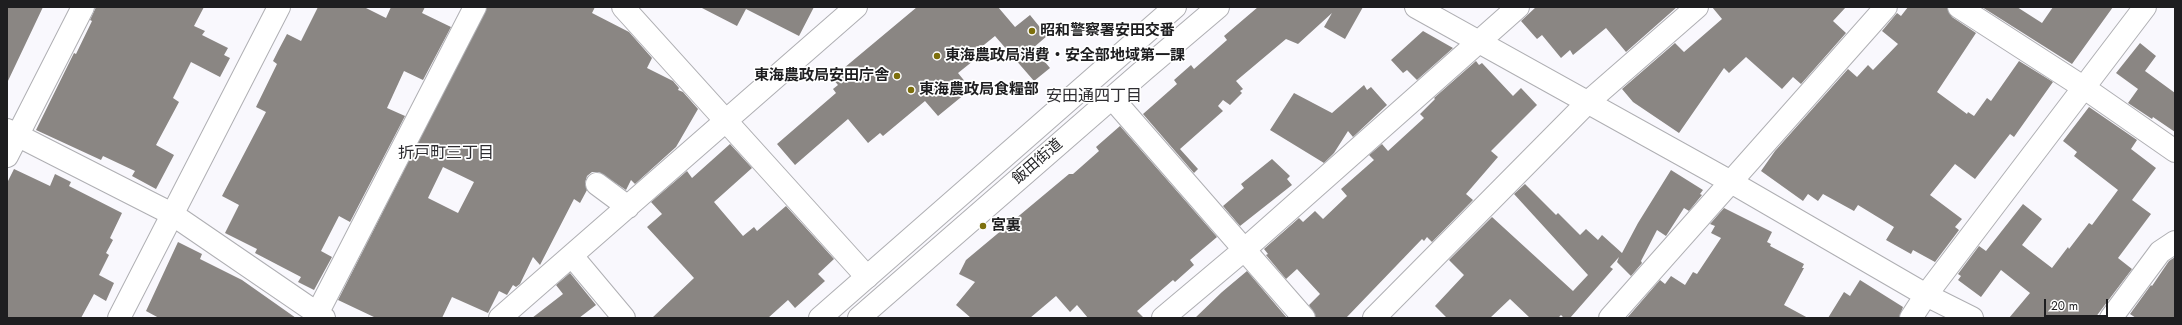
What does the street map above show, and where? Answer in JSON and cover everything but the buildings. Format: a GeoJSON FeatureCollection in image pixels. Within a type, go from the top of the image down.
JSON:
{"type":"FeatureCollection","features":[{"type":"Feature","properties":{"kind":"main road"},"geometry":{"type":"LineString","coordinates":[[7,156],[12,133],[84,7]]}},
{"type":"Feature","properties":{"kind":"main road"},"geometry":{"type":"LineString","coordinates":[[118,318],[279,7]]}},
{"type":"Feature","properties":{"kind":"main road"},"geometry":{"type":"LineString","coordinates":[[12,133],[172,214],[321,315],[475,7]]}},
{"type":"Feature","properties":{"kind":"main road"},"geometry":{"type":"LineString","coordinates":[[623,7],[728,120],[867,277]]}},
{"type":"Feature","properties":{"kind":"main road"},"geometry":{"type":"LineString","coordinates":[[500,318],[856,7]]}},
{"type":"Feature","properties":{"kind":"main road","name":"飯田街道"},"geometry":{"type":"LineString","coordinates":[[820,318],[1175,7]]}},
{"type":"Feature","properties":{"kind":"main road","name":"飯田街道"},"geometry":{"type":"LineString","coordinates":[[859,318],[1218,7]]}},
{"type":"Feature","properties":{"kind":"main road"},"geometry":{"type":"LineString","coordinates":[[1416,7],[1731,182],[1926,295],[1972,318]]}},
{"type":"Feature","properties":{"kind":"main road"},"geometry":{"type":"LineString","coordinates":[[1164,318],[1245,249],[1518,7]]}},
{"type":"Feature","properties":{"kind":"main road"},"geometry":{"type":"LineString","coordinates":[[1374,318],[1588,102],[1697,7]]}},
{"type":"Feature","properties":{"kind":"main road"},"geometry":{"type":"LineString","coordinates":[[1610,318],[1886,7]]}},
{"type":"Feature","properties":{"kind":"main road"},"geometry":{"type":"LineString","coordinates":[[1959,7],[2083,87],[2175,151]]}},
{"type":"Feature","properties":{"kind":"main road"},"geometry":{"type":"LineString","coordinates":[[1911,318],[1926,295],[2145,7]]}},
{"type":"Feature","properties":{"kind":"main road"},"geometry":{"type":"LineString","coordinates":[[1112,98],[1304,318]]}},
{"type":"Feature","properties":{"kind":"main road"},"geometry":{"type":"LineString","coordinates":[[597,184],[628,207]]}},
{"type":"Feature","properties":{"kind":"main road"},"geometry":{"type":"LineString","coordinates":[[2111,318],[2160,252],[2175,242]]}},
{"type":"Feature","properties":{"kind":"main road"},"geometry":{"type":"LineString","coordinates":[[572,256],[624,318]]}},
{"type":"Feature","properties":{"kind":"place","name":"昭和警察署安田交番"},"geometry":{"type":"Point","coordinates":[1032,31]}},
{"type":"Feature","properties":{"kind":"place","name":"東海農政局消費・安全部地域第一課"},"geometry":{"type":"Point","coordinates":[937,56]}},
{"type":"Feature","properties":{"kind":"place","name":"東海農政局安田庁舎"},"geometry":{"type":"Point","coordinates":[897,76]}},
{"type":"Feature","properties":{"kind":"place","name":"東海農政局食糧部"},"geometry":{"type":"Point","coordinates":[911,90]}},
{"type":"Feature","properties":{"kind":"place","name":"宮裏"},"geometry":{"type":"Point","coordinates":[983,226]}},
{"type":"Feature","properties":{"kind":"district","name":"安田通四丁目"},"geometry":{"type":"Point","coordinates":[1094,97]}},
{"type":"Feature","properties":{"kind":"district","name":"折戸町三丁目"},"geometry":{"type":"Point","coordinates":[446,154]}}]}
